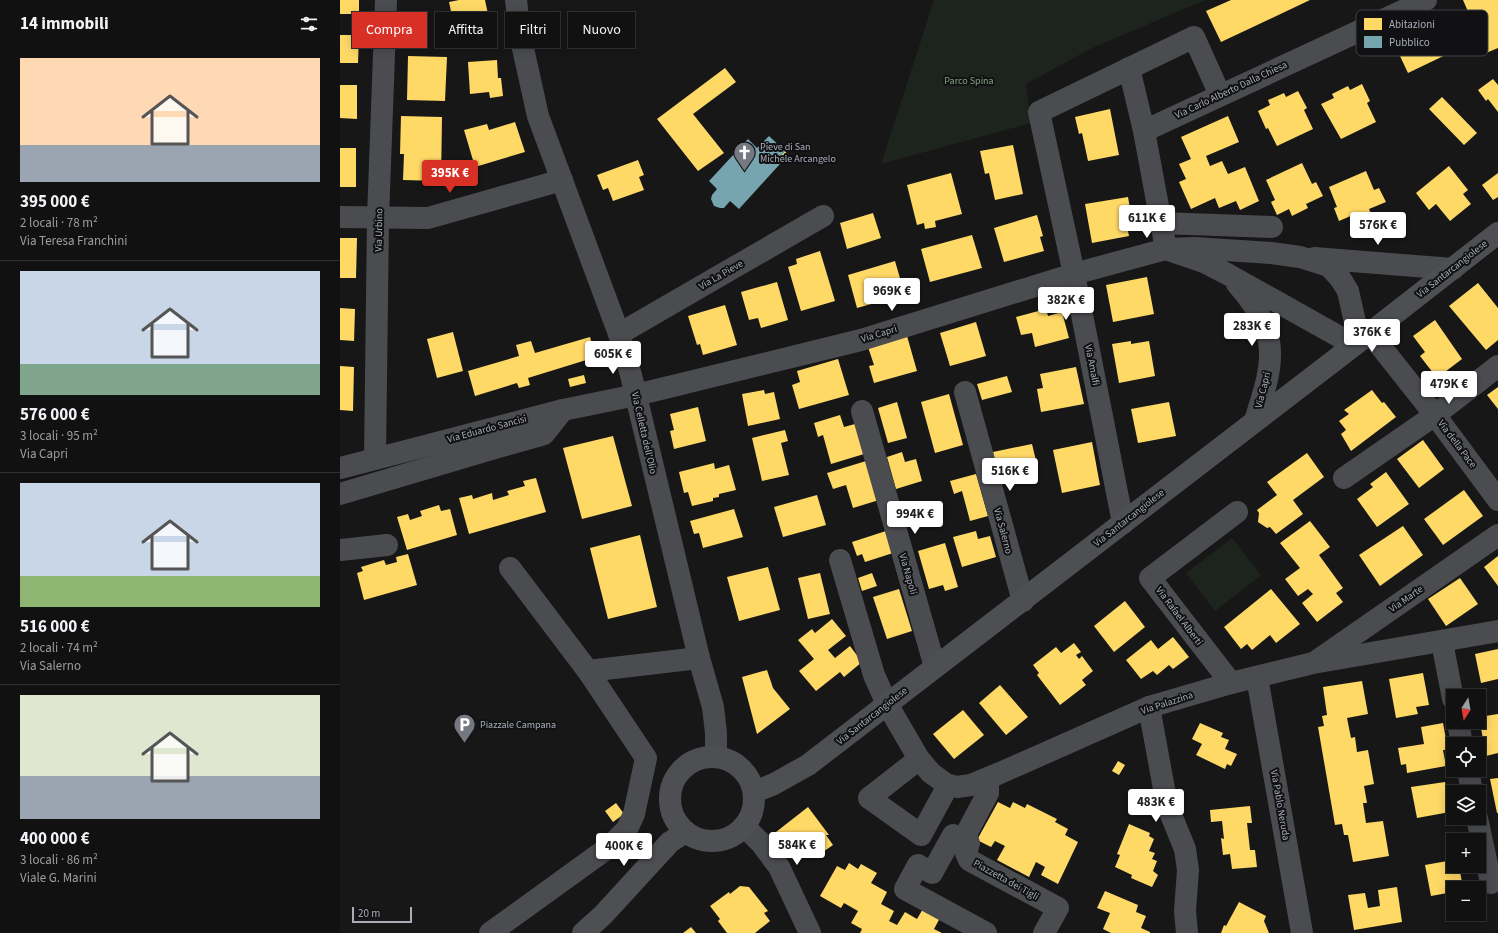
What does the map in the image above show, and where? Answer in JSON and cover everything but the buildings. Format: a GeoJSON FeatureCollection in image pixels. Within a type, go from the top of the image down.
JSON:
{"type":"FeatureCollection","features":[{"type":"Feature","properties":{"kind":"main road","name":"Via Santarcangiolese"},"geometry":{"type":"LineString","coordinates":[[754,792],[774,784],[808,766],[1498,233]]}},
{"type":"Feature","properties":{"kind":"main road"},"geometry":{"type":"LineString","coordinates":[[702,757],[716,757],[729,760],[741,768],[749,779],[754,792],[754,804],[751,816],[744,826],[735,834],[723,840],[710,841],[697,838],[686,832],[676,822],[671,810],[669,796],[672,783],[679,772],[690,763],[702,757]]}},
{"type":"Feature","properties":{"kind":"main road"},"geometry":{"type":"LineString","coordinates":[[592,931],[670,842],[686,832]]}},
{"type":"Feature","properties":{"kind":"street","name":"Via Urbino"},"geometry":{"type":"LineString","coordinates":[[375,459],[378,218],[386,0]]}},
{"type":"Feature","properties":{"kind":"street","name":"Via Celletta dell'Olio"},"geometry":{"type":"LineString","coordinates":[[516,0],[520,35],[538,116],[619,334],[636,395],[699,658],[713,707],[716,733],[716,757]]}},
{"type":"Feature","properties":{"kind":"street","name":"Via Carlo Alberto Dalla Chiesa"},"geometry":{"type":"LineString","coordinates":[[1404,10],[1426,0]]}},
{"type":"Feature","properties":{"kind":"street","name":"Via Carlo Alberto Dalla Chiesa"},"geometry":{"type":"LineString","coordinates":[[1144,131],[1356,32]]}},
{"type":"Feature","properties":{"kind":"street"},"geometry":{"type":"LineString","coordinates":[[1160,251],[1161,223],[1144,131],[1129,68],[1194,37],[1220,95]]}},
{"type":"Feature","properties":{"kind":"street","name":"Via Amalfi"},"geometry":{"type":"LineString","coordinates":[[1123,523],[1074,274],[1039,112],[1129,68]]}},
{"type":"Feature","properties":{"kind":"street"},"geometry":{"type":"LineString","coordinates":[[340,217],[428,218],[562,180]]}},
{"type":"Feature","properties":{"kind":"street","name":"Via La Pieve"},"geometry":{"type":"LineString","coordinates":[[619,334],[823,216]]}},
{"type":"Feature","properties":{"kind":"street"},"geometry":{"type":"LineString","coordinates":[[1161,223],[1272,227]]}},
{"type":"Feature","properties":{"kind":"street","name":"Via Capri"},"geometry":{"type":"LineString","coordinates":[[636,395],[861,340],[1074,274],[1160,251],[1195,248],[1453,269]]}},
{"type":"Feature","properties":{"kind":"street","name":"Via Capri"},"geometry":{"type":"LineString","coordinates":[[1160,251],[1204,262],[1362,339]]}},
{"type":"Feature","properties":{"kind":"street","name":"Via Capri"},"geometry":{"type":"LineString","coordinates":[[1300,257],[1329,266],[1340,278],[1348,291],[1355,322],[1362,339]]}},
{"type":"Feature","properties":{"kind":"street","name":"Via Capri"},"geometry":{"type":"LineString","coordinates":[[1229,275],[1250,298],[1267,332],[1270,354],[1268,375],[1255,421]]}},
{"type":"Feature","properties":{"kind":"street","name":"Via della Pace"},"geometry":{"type":"LineString","coordinates":[[1362,339],[1435,415],[1498,500]]}},
{"type":"Feature","properties":{"kind":"street"},"geometry":{"type":"LineString","coordinates":[[1344,478],[1435,415],[1498,366]]}},
{"type":"Feature","properties":{"kind":"street","name":"Via Salerno"},"geometry":{"type":"LineString","coordinates":[[965,392],[1023,601]]}},
{"type":"Feature","properties":{"kind":"street","name":"Via Eduardo Sancisi"},"geometry":{"type":"LineString","coordinates":[[340,468],[563,410],[636,395]]}},
{"type":"Feature","properties":{"kind":"street"},"geometry":{"type":"LineString","coordinates":[[340,494],[544,434],[563,410]]}},
{"type":"Feature","properties":{"kind":"street","name":"Via Napoli"},"geometry":{"type":"LineString","coordinates":[[862,411],[935,667]]}},
{"type":"Feature","properties":{"kind":"street","name":"Via Rafael Alberti"},"geometry":{"type":"LineString","coordinates":[[1231,683],[1150,578],[1237,512]]}},
{"type":"Feature","properties":{"kind":"street","name":"Via Marte"},"geometry":{"type":"LineString","coordinates":[[1313,663],[1498,535]]}},
{"type":"Feature","properties":{"kind":"street"},"geometry":{"type":"LineString","coordinates":[[340,550],[387,545]]}},
{"type":"Feature","properties":{"kind":"street","name":"Via Palazzina"},"geometry":{"type":"LineString","coordinates":[[840,560],[874,675],[887,704],[919,759],[930,773],[946,784],[957,787],[971,785],[988,778],[1149,707],[1231,683],[1313,663],[1442,642],[1498,631]]}},
{"type":"Feature","properties":{"kind":"street"},"geometry":{"type":"LineString","coordinates":[[490,933],[613,844],[627,829],[634,814],[646,758],[588,671],[510,568]]}},
{"type":"Feature","properties":{"kind":"street"},"geometry":{"type":"LineString","coordinates":[[1442,642],[1451,689]]}},
{"type":"Feature","properties":{"kind":"street"},"geometry":{"type":"LineString","coordinates":[[588,671],[699,658]]}},
{"type":"Feature","properties":{"kind":"street","name":"Via Pablo Neruda"},"geometry":{"type":"LineString","coordinates":[[1257,677],[1302,933]]}},
{"type":"Feature","properties":{"kind":"street"},"geometry":{"type":"LineString","coordinates":[[1149,707],[1167,806],[1185,849],[1188,870],[1185,911],[1187,933]]}},
{"type":"Feature","properties":{"kind":"street"},"geometry":{"type":"LineString","coordinates":[[919,759],[869,798],[921,835],[944,793],[946,784]]}},
{"type":"Feature","properties":{"kind":"street"},"geometry":{"type":"LineString","coordinates":[[964,838],[988,793],[988,778]]}},
{"type":"Feature","properties":{"kind":"street"},"geometry":{"type":"LineString","coordinates":[[1479,825],[1491,883]]}},
{"type":"Feature","properties":{"kind":"street"},"geometry":{"type":"LineString","coordinates":[[744,826],[761,843],[779,867],[810,933]]}},
{"type":"Feature","properties":{"kind":"street","name":"Piazzetta dei Tigli"},"geometry":{"type":"LineString","coordinates":[[986,933],[905,889],[918,865],[932,873],[953,835],[969,843],[966,853],[969,860],[1058,908],[1044,933]]}},
{"type":"Feature","properties":{"kind":"green space","name":"Parco Spina"},"geometry":{"type":"Polygon","coordinates":[[[934,0],[1205,0],[1090,49],[1026,84],[1031,123],[881,164],[934,0]]]}},
{"type":"Feature","properties":{"kind":"green space"},"geometry":{"type":"Polygon","coordinates":[[[1232,538],[1261,575],[1215,611],[1186,573],[1232,538]]]}},
{"type":"Feature","properties":{"kind":"place","name":"Pieve di San Michele Arcangelo"},"geometry":{"type":"Point","coordinates":[745,172]}},
{"type":"Feature","properties":{"kind":"place","name":"Piazzale Campana"},"geometry":{"type":"Point","coordinates":[464,744]}}]}
